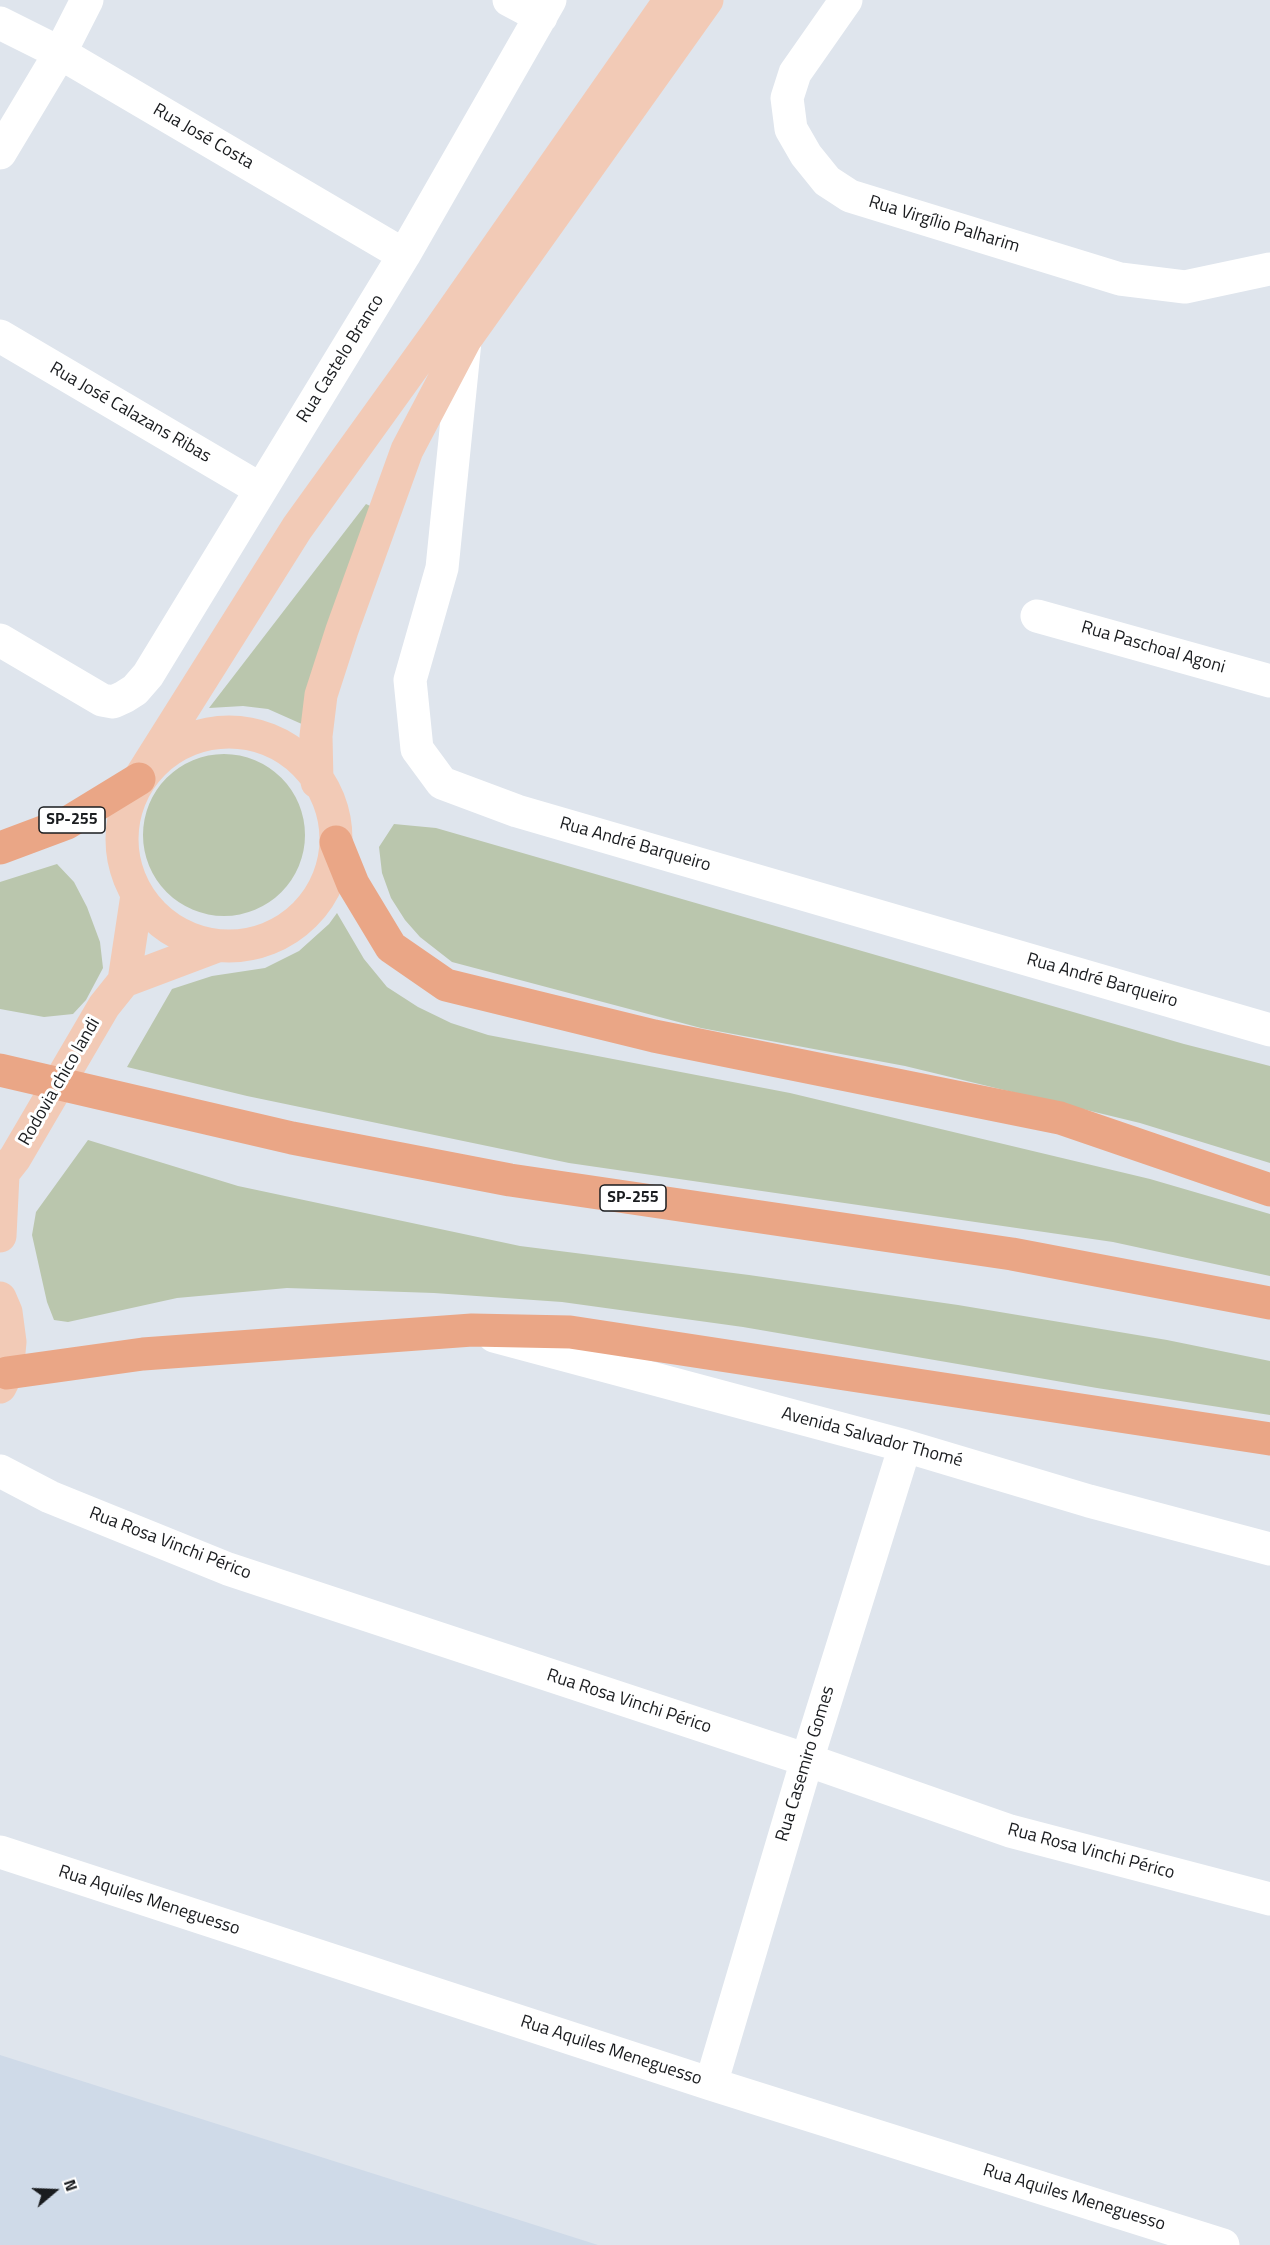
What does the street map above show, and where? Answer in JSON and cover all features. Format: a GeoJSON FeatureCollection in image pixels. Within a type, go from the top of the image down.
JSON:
{"type":"FeatureCollection","features":[{"type":"Feature","properties":{"kind":"highway","name":"SP-255"},"geometry":{"type":"LineString","coordinates":[[0,848],[67,823],[139,779]]}},
{"type":"Feature","properties":{"kind":"highway"},"geometry":{"type":"LineString","coordinates":[[336,842],[353,885],[391,947],[446,985],[654,1036],[1060,1118],[1270,1190]]}},
{"type":"Feature","properties":{"kind":"highway","name":"SP-255"},"geometry":{"type":"LineString","coordinates":[[0,1070],[292,1138],[510,1180],[1012,1254],[1270,1303]]}},
{"type":"Feature","properties":{"kind":"highway"},"geometry":{"type":"LineString","coordinates":[[3,1380],[143,1354],[472,1330],[570,1332],[1270,1439]]}},
{"type":"Feature","properties":{"kind":"main road"},"geometry":{"type":"LineString","coordinates":[[139,779],[181,742],[215,732],[252,733],[285,747],[313,771],[335,822],[336,842],[330,877],[312,907],[285,931],[252,944],[217,946],[191,940],[167,927],[137,895],[122,856],[122,826],[139,779],[297,528],[425,350],[670,0]]}},
{"type":"Feature","properties":{"kind":"main road"},"geometry":{"type":"LineString","coordinates":[[317,782],[316,736],[321,695],[407,450],[465,340],[707,0]]}},
{"type":"Feature","properties":{"kind":"main road"},"geometry":{"type":"LineString","coordinates":[[114,994],[137,895]]}},
{"type":"Feature","properties":{"kind":"main road"},"geometry":{"type":"LineString","coordinates":[[114,994],[217,946]]}},
{"type":"Feature","properties":{"kind":"main road","name":"Rodovia chico landi"},"geometry":{"type":"LineString","coordinates":[[6,1170],[114,994]]}},
{"type":"Feature","properties":{"kind":"main road"},"geometry":{"type":"LineString","coordinates":[[0,1236],[6,1170]]}},
{"type":"Feature","properties":{"kind":"main road"},"geometry":{"type":"LineString","coordinates":[[0,1298],[6,1312],[10,1342],[3,1380]]}},
{"type":"Feature","properties":{"kind":"street"},"geometry":{"type":"LineString","coordinates":[[0,153],[60,53],[87,0]]}},
{"type":"Feature","properties":{"kind":"street"},"geometry":{"type":"LineString","coordinates":[[509,0],[545,9]]}},
{"type":"Feature","properties":{"kind":"street","name":"Rua Virgílio Palharim"},"geometry":{"type":"LineString","coordinates":[[846,0],[795,73],[787,98],[791,129],[806,155],[827,181],[834,186],[850,196],[1120,279],[1185,287],[1270,269]]}},
{"type":"Feature","properties":{"kind":"street","name":"Rua Castelo Branco"},"geometry":{"type":"LineString","coordinates":[[0,640],[102,700],[113,702],[135,690],[148,675],[404,255],[545,9]]}},
{"type":"Feature","properties":{"kind":"street","name":"Rua José Costa"},"geometry":{"type":"LineString","coordinates":[[0,23],[60,53],[404,255]]}},
{"type":"Feature","properties":{"kind":"street","name":"Rua José Calazans Ribas"},"geometry":{"type":"LineString","coordinates":[[0,336],[260,489]]}},
{"type":"Feature","properties":{"kind":"street","name":"Rua André Barqueiro"},"geometry":{"type":"LineString","coordinates":[[465,340],[442,568],[410,680],[417,749],[442,783],[517,811],[1270,1030]]}},
{"type":"Feature","properties":{"kind":"street","name":"Rua Paschoal Agoni"},"geometry":{"type":"LineString","coordinates":[[1037,616],[1270,681]]}},
{"type":"Feature","properties":{"kind":"street","name":"Avenida Salvador Thomé"},"geometry":{"type":"LineString","coordinates":[[472,1330],[905,1446],[1089,1501],[1270,1549]]}},
{"type":"Feature","properties":{"kind":"street","name":"Rua Casemiro Gomes"},"geometry":{"type":"LineString","coordinates":[[711,2084],[807,1760],[905,1446]]}},
{"type":"Feature","properties":{"kind":"street","name":"Rua Rosa Vinchi Périco"},"geometry":{"type":"LineString","coordinates":[[0,1471],[50,1497],[228,1569],[807,1760],[1011,1831],[1270,1899]]}},
{"type":"Feature","properties":{"kind":"street","name":"Rua Aquiles Meneguesso"},"geometry":{"type":"LineString","coordinates":[[0,1852],[711,2084],[1223,2245]]}},
{"type":"Feature","properties":{"kind":"shaded area"},"geometry":{"type":"Polygon","coordinates":[[[0,2055],[598,2245],[0,2245],[0,2055]]]}},
{"type":"Feature","properties":{"kind":"green space"},"geometry":{"type":"Polygon","coordinates":[[[366,504],[383,512],[304,725],[268,709],[243,706],[209,708],[366,504]]]}},
{"type":"Feature","properties":{"kind":"green space"},"geometry":{"type":"Polygon","coordinates":[[[224,754],[240,755],[255,760],[281,778],[299,804],[304,819],[304,851],[299,866],[281,892],[255,910],[240,915],[224,916],[208,915],[193,910],[167,892],[149,866],[144,851],[143,835],[144,819],[149,804],[167,778],[193,760],[208,755],[224,754]]]}},
{"type":"Feature","properties":{"kind":"green space"},"geometry":{"type":"Polygon","coordinates":[[[394,824],[436,828],[1184,1044],[1270,1066],[1270,1163],[1140,1123],[905,1066],[701,1028],[452,962],[420,937],[405,920],[391,898],[382,873],[379,847],[394,824]]]}},
{"type":"Feature","properties":{"kind":"green space"},"geometry":{"type":"Polygon","coordinates":[[[57,864],[74,882],[87,907],[100,942],[103,968],[86,1000],[73,1014],[44,1017],[0,1009],[0,882],[57,864]]]}},
{"type":"Feature","properties":{"kind":"green space"},"geometry":{"type":"Polygon","coordinates":[[[337,913],[364,959],[387,987],[418,1007],[451,1023],[488,1035],[790,1093],[1150,1179],[1270,1214],[1270,1276],[1113,1242],[569,1163],[247,1096],[127,1067],[172,989],[212,976],[265,968],[299,951],[329,924],[337,913]]]}},
{"type":"Feature","properties":{"kind":"green space"},"geometry":{"type":"Polygon","coordinates":[[[88,1140],[238,1186],[520,1246],[749,1275],[958,1305],[1167,1340],[1270,1361],[1270,1415],[1097,1388],[743,1327],[562,1302],[434,1293],[287,1288],[177,1298],[68,1322],[54,1320],[47,1302],[32,1235],[36,1212],[88,1140]]]}}]}
